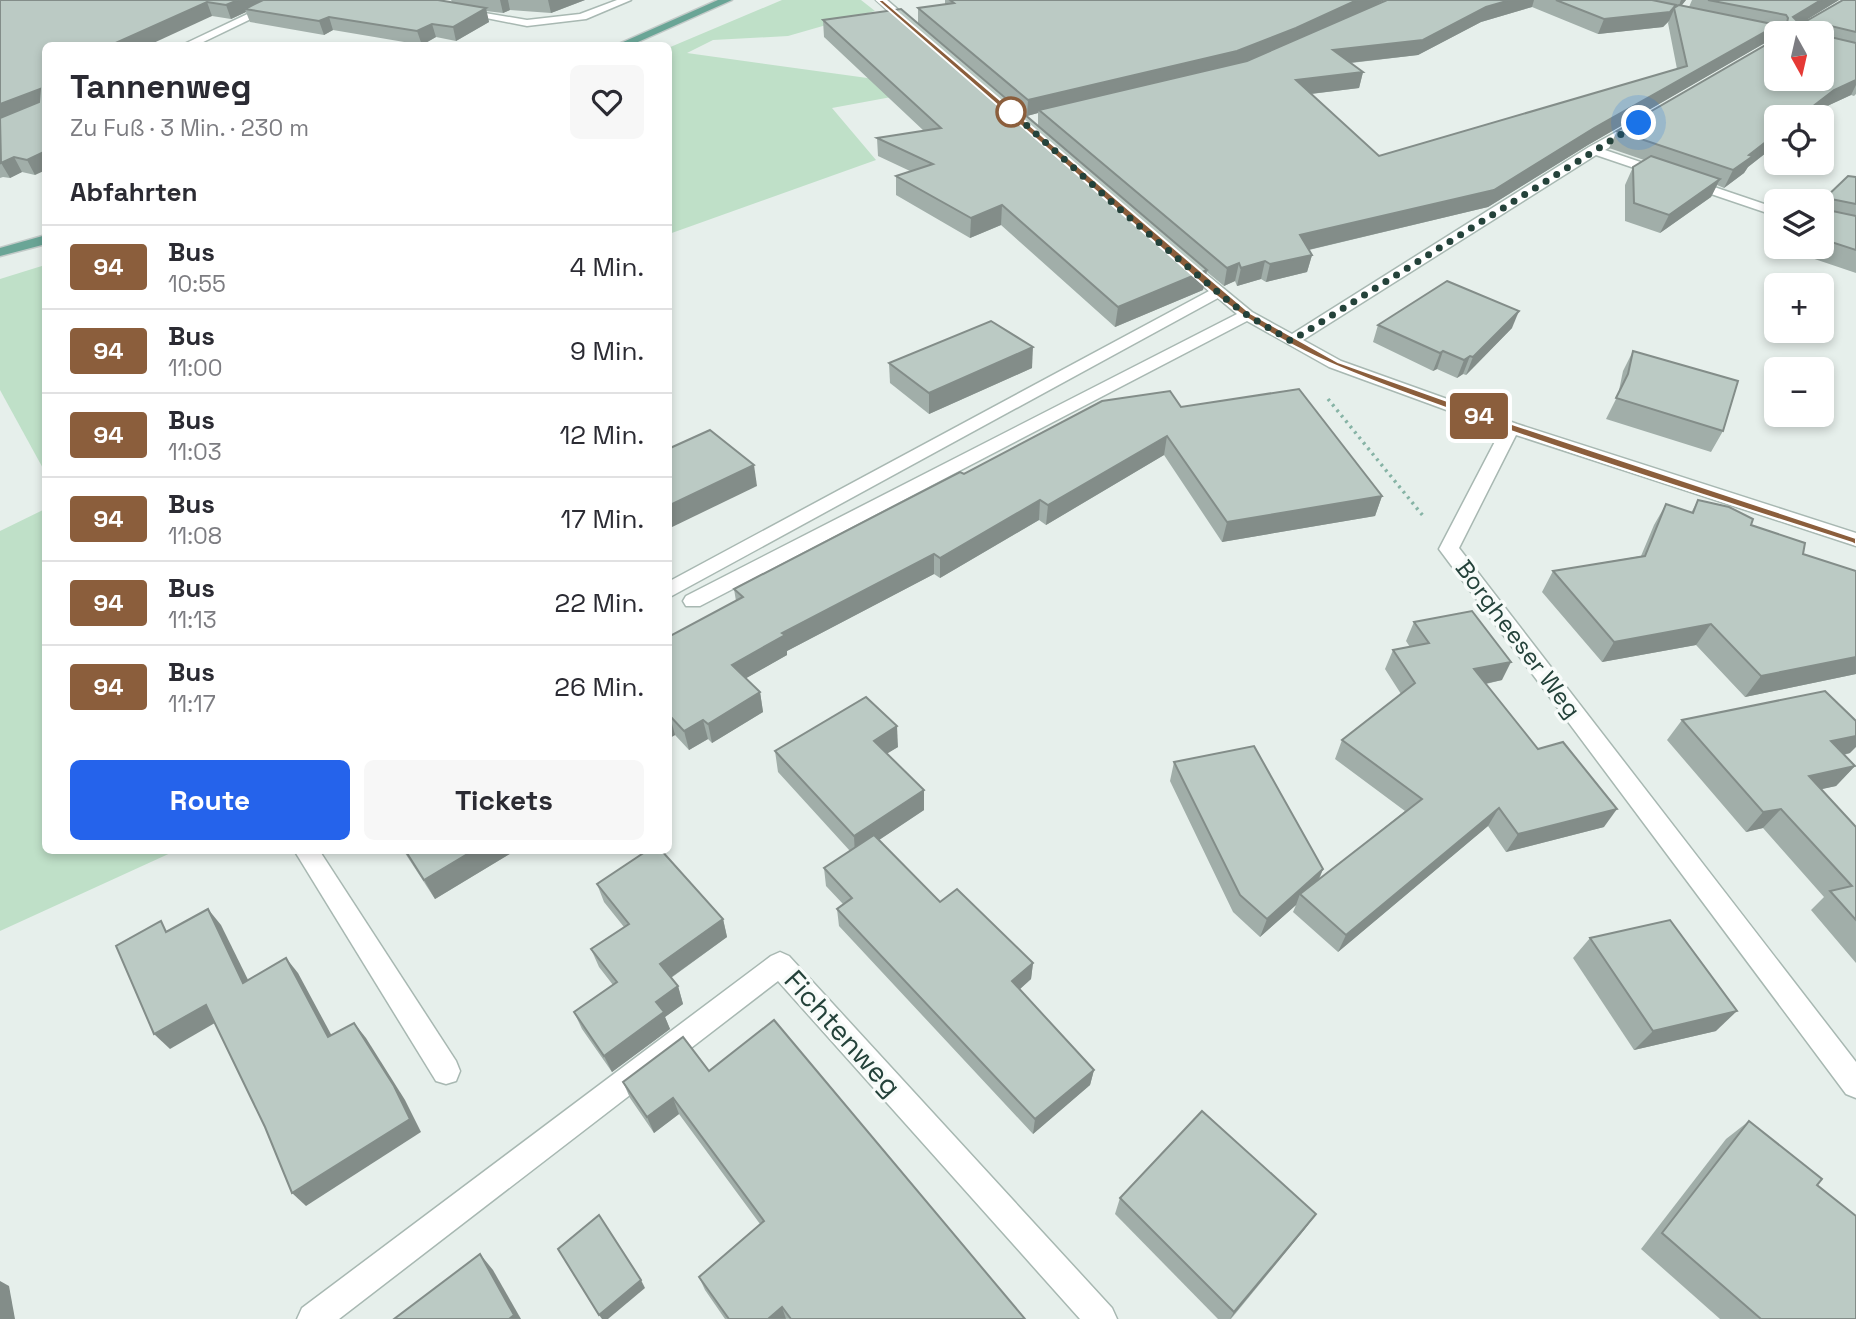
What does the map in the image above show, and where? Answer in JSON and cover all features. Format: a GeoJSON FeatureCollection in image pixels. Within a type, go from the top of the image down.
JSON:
{"type":"FeatureCollection","features":[{"type":"Feature","properties":{"kind":"main road"},"geometry":{"type":"LineString","coordinates":[[628,42],[727,0]]}},
{"type":"Feature","properties":{"kind":"main road"},"geometry":{"type":"LineString","coordinates":[[0,252],[42,240]]}},
{"type":"Feature","properties":{"kind":"street"},"geometry":{"type":"LineString","coordinates":[[194,42],[285,0]]}},
{"type":"Feature","properties":{"kind":"street"},"geometry":{"type":"LineString","coordinates":[[447,10],[527,23],[582,17],[626,0]]}},
{"type":"Feature","properties":{"kind":"street"},"geometry":{"type":"LineString","coordinates":[[881,0],[930,43]]}},
{"type":"Feature","properties":{"kind":"street"},"geometry":{"type":"LineString","coordinates":[[1291,341],[1593,150],[1650,117]]}},
{"type":"Feature","properties":{"kind":"street"},"geometry":{"type":"LineString","coordinates":[[1593,150],[1764,208]]}},
{"type":"Feature","properties":{"kind":"street"},"geometry":{"type":"LineString","coordinates":[[1176,257],[1247,315],[1335,364],[1511,428],[1856,541]]}},
{"type":"Feature","properties":{"kind":"street"},"geometry":{"type":"LineString","coordinates":[[672,589],[1218,292]]}},
{"type":"Feature","properties":{"kind":"street"},"geometry":{"type":"LineString","coordinates":[[693,601],[1247,315]]}},
{"type":"Feature","properties":{"kind":"street","name":"Borgheeser Weg"},"geometry":{"type":"LineString","coordinates":[[1511,428],[1449,549],[1856,1084]]}},
{"type":"Feature","properties":{"kind":"street"},"geometry":{"type":"LineString","coordinates":[[309,854],[446,1071]]}},
{"type":"Feature","properties":{"kind":"street","name":"Fichtenweg"},"geometry":{"type":"LineString","coordinates":[[313,1319],[780,964],[1101,1319]]}},
{"type":"Feature","properties":{"kind":"path"},"geometry":{"type":"LineString","coordinates":[[1327,397],[1449,549]]}},
{"type":"Feature","properties":{"kind":"green space"},"geometry":{"type":"Polygon","coordinates":[[[782,0],[861,0],[875,11],[788,36],[713,40],[687,53],[940,88],[832,108],[876,160],[672,233],[672,46],[782,0]]]}},
{"type":"Feature","properties":{"kind":"green space"},"geometry":{"type":"Polygon","coordinates":[[[42,266],[42,467],[0,390],[0,279],[42,266]]]}},
{"type":"Feature","properties":{"kind":"green space"},"geometry":{"type":"Polygon","coordinates":[[[42,510],[42,854],[168,854],[0,931],[0,531],[42,510]]]}},
{"type":"Feature","properties":{"kind":"building"},"geometry":{"type":"Polygon","coordinates":[[[0,0],[238,0],[226,5],[207,2],[118,42],[42,42],[42,153],[27,160],[14,157],[1,163],[0,118],[39,102],[40,89],[0,104],[0,0]]]}},
{"type":"Feature","properties":{"kind":"building"},"geometry":{"type":"Polygon","coordinates":[[[263,0],[438,0],[486,8],[453,27],[432,24],[417,31],[329,17],[319,21],[245,9],[263,0]]]}},
{"type":"Feature","properties":{"kind":"building"},"geometry":{"type":"Polygon","coordinates":[[[950,0],[1357,0],[1237,51],[1028,100],[918,8],[954,3],[950,0]]]}},
{"type":"Feature","properties":{"kind":"building"},"geometry":{"type":"Polygon","coordinates":[[[1387,0],[1510,0],[1486,7],[1423,40],[1333,50],[1363,72],[1296,80],[1379,156],[1687,66],[1674,8],[1679,5],[1764,22],[1764,32],[1594,128],[1494,190],[1300,235],[1312,255],[1270,264],[1265,261],[1241,268],[1239,263],[1227,268],[1039,110],[1247,61],[1387,0]]]}},
{"type":"Feature","properties":{"kind":"building"},"geometry":{"type":"Polygon","coordinates":[[[1556,0],[1652,0],[1676,5],[1670,12],[1604,19],[1556,0]]]}},
{"type":"Feature","properties":{"kind":"building"},"geometry":{"type":"Polygon","coordinates":[[[1708,0],[1821,0],[1793,17],[1796,20],[1808,20],[1843,0],[1856,0],[1856,32],[1834,27],[1834,21],[1787,21],[1786,15],[1708,0]]]}},
{"type":"Feature","properties":{"kind":"building"},"geometry":{"type":"Polygon","coordinates":[[[901,9],[1207,270],[1118,307],[1002,205],[971,218],[896,176],[933,164],[877,138],[941,128],[823,20],[901,9]]]}},
{"type":"Feature","properties":{"kind":"building"},"geometry":{"type":"Polygon","coordinates":[[[1834,38],[1856,43],[1856,80],[1834,90],[1834,38]]]}},
{"type":"Feature","properties":{"kind":"building"},"geometry":{"type":"Polygon","coordinates":[[[1764,46],[1764,91],[1833,91],[1815,105],[1764,105],[1764,143],[1749,155],[1753,156],[1733,170],[1617,131],[1764,46]]]}},
{"type":"Feature","properties":{"kind":"building"},"geometry":{"type":"Polygon","coordinates":[[[1651,156],[1720,179],[1669,215],[1634,203],[1633,167],[1651,156]]]}},
{"type":"Feature","properties":{"kind":"building"},"geometry":{"type":"Polygon","coordinates":[[[1848,176],[1856,177],[1856,204],[1834,200],[1834,189],[1848,176]]]}},
{"type":"Feature","properties":{"kind":"building"},"geometry":{"type":"Polygon","coordinates":[[[1834,211],[1856,216],[1856,250],[1834,243],[1834,211]]]}},
{"type":"Feature","properties":{"kind":"building"},"geometry":{"type":"Polygon","coordinates":[[[1447,281],[1519,311],[1473,357],[1464,360],[1443,351],[1440,353],[1378,325],[1447,281]]]}},
{"type":"Feature","properties":{"kind":"building"},"geometry":{"type":"Polygon","coordinates":[[[991,321],[1033,347],[929,393],[889,363],[991,321]]]}},
{"type":"Feature","properties":{"kind":"building"},"geometry":{"type":"Polygon","coordinates":[[[1633,351],[1738,381],[1723,431],[1616,398],[1628,374],[1633,351]]]}},
{"type":"Feature","properties":{"kind":"building"},"geometry":{"type":"Polygon","coordinates":[[[1299,389],[1382,496],[1227,522],[1167,436],[1048,505],[1040,500],[940,558],[934,554],[782,633],[785,635],[732,665],[760,692],[708,724],[703,720],[684,731],[672,718],[672,635],[743,597],[734,589],[960,472],[964,474],[1102,401],[1170,391],[1181,407],[1299,389]]]}},
{"type":"Feature","properties":{"kind":"building"},"geometry":{"type":"Polygon","coordinates":[[[710,430],[754,465],[672,504],[672,447],[710,430]]]}},
{"type":"Feature","properties":{"kind":"building"},"geometry":{"type":"Polygon","coordinates":[[[1698,500],[1729,507],[1753,519],[1751,525],[1805,543],[1803,554],[1856,571],[1856,657],[1761,676],[1711,624],[1614,642],[1553,571],[1645,556],[1666,504],[1693,513],[1698,500]]]}},
{"type":"Feature","properties":{"kind":"building"},"geometry":{"type":"Polygon","coordinates":[[[1472,611],[1511,662],[1474,669],[1538,749],[1563,742],[1617,809],[1518,834],[1499,808],[1346,935],[1300,894],[1422,799],[1342,740],[1415,683],[1393,650],[1429,643],[1414,622],[1472,611]]]}},
{"type":"Feature","properties":{"kind":"building"},"geometry":{"type":"Polygon","coordinates":[[[1825,691],[1856,721],[1856,736],[1831,741],[1855,766],[1809,776],[1856,827],[1856,920],[1830,891],[1852,886],[1781,809],[1763,812],[1682,720],[1825,691]]]}},
{"type":"Feature","properties":{"kind":"building"},"geometry":{"type":"Polygon","coordinates":[[[866,697],[897,726],[874,741],[924,790],[854,836],[775,751],[866,697]]]}},
{"type":"Feature","properties":{"kind":"building"},"geometry":{"type":"Polygon","coordinates":[[[1254,746],[1323,869],[1267,919],[1240,895],[1174,762],[1254,746]]]}},
{"type":"Feature","properties":{"kind":"building"},"geometry":{"type":"Polygon","coordinates":[[[874,835],[940,902],[957,889],[1033,963],[1012,981],[1094,1070],[1035,1119],[837,909],[852,898],[824,868],[874,835]]]}},
{"type":"Feature","properties":{"kind":"building"},"geometry":{"type":"Polygon","coordinates":[[[408,854],[467,854],[424,880],[408,854]]]}},
{"type":"Feature","properties":{"kind":"building"},"geometry":{"type":"Polygon","coordinates":[[[642,854],[665,854],[723,919],[660,964],[678,986],[656,1002],[664,1012],[604,1056],[574,1012],[617,982],[591,949],[629,924],[597,884],[642,854]]]}},
{"type":"Feature","properties":{"kind":"building"},"geometry":{"type":"Polygon","coordinates":[[[208,909],[243,983],[286,958],[328,1037],[354,1023],[394,1086],[410,1119],[292,1193],[265,1127],[206,1005],[154,1034],[116,946],[161,921],[166,932],[208,909]]]}},
{"type":"Feature","properties":{"kind":"building"},"geometry":{"type":"Polygon","coordinates":[[[1670,920],[1737,1011],[1653,1031],[1590,938],[1670,920]]]}},
{"type":"Feature","properties":{"kind":"building"},"geometry":{"type":"Polygon","coordinates":[[[774,1020],[1025,1319],[791,1319],[782,1307],[768,1319],[729,1319],[699,1277],[764,1221],[673,1098],[647,1117],[623,1082],[683,1037],[709,1071],[774,1020]]]}},
{"type":"Feature","properties":{"kind":"building"},"geometry":{"type":"Polygon","coordinates":[[[1202,1111],[1316,1214],[1234,1312],[1120,1198],[1202,1111]]]}},
{"type":"Feature","properties":{"kind":"building"},"geometry":{"type":"Polygon","coordinates":[[[1749,1121],[1822,1179],[1817,1185],[1856,1216],[1856,1319],[1761,1319],[1662,1233],[1749,1121]]]}},
{"type":"Feature","properties":{"kind":"building"},"geometry":{"type":"Polygon","coordinates":[[[599,1215],[641,1280],[599,1315],[558,1249],[599,1215]]]}},
{"type":"Feature","properties":{"kind":"building"},"geometry":{"type":"Polygon","coordinates":[[[480,1254],[514,1315],[509,1319],[394,1319],[480,1254]]]}},
{"type":"Feature","properties":{"kind":"bus line","name":"94"},"geometry":{"type":"LineString","coordinates":[[881,0],[1218,292],[1247,315],[1291,341],[1335,364],[1511,428],[1856,541]]}},
{"type":"Feature","properties":{"kind":"route"},"geometry":{"type":"LineString","coordinates":[[1011,112],[1005,106],[1124,213],[1232,304],[1291,341],[1639,123]]}}]}
